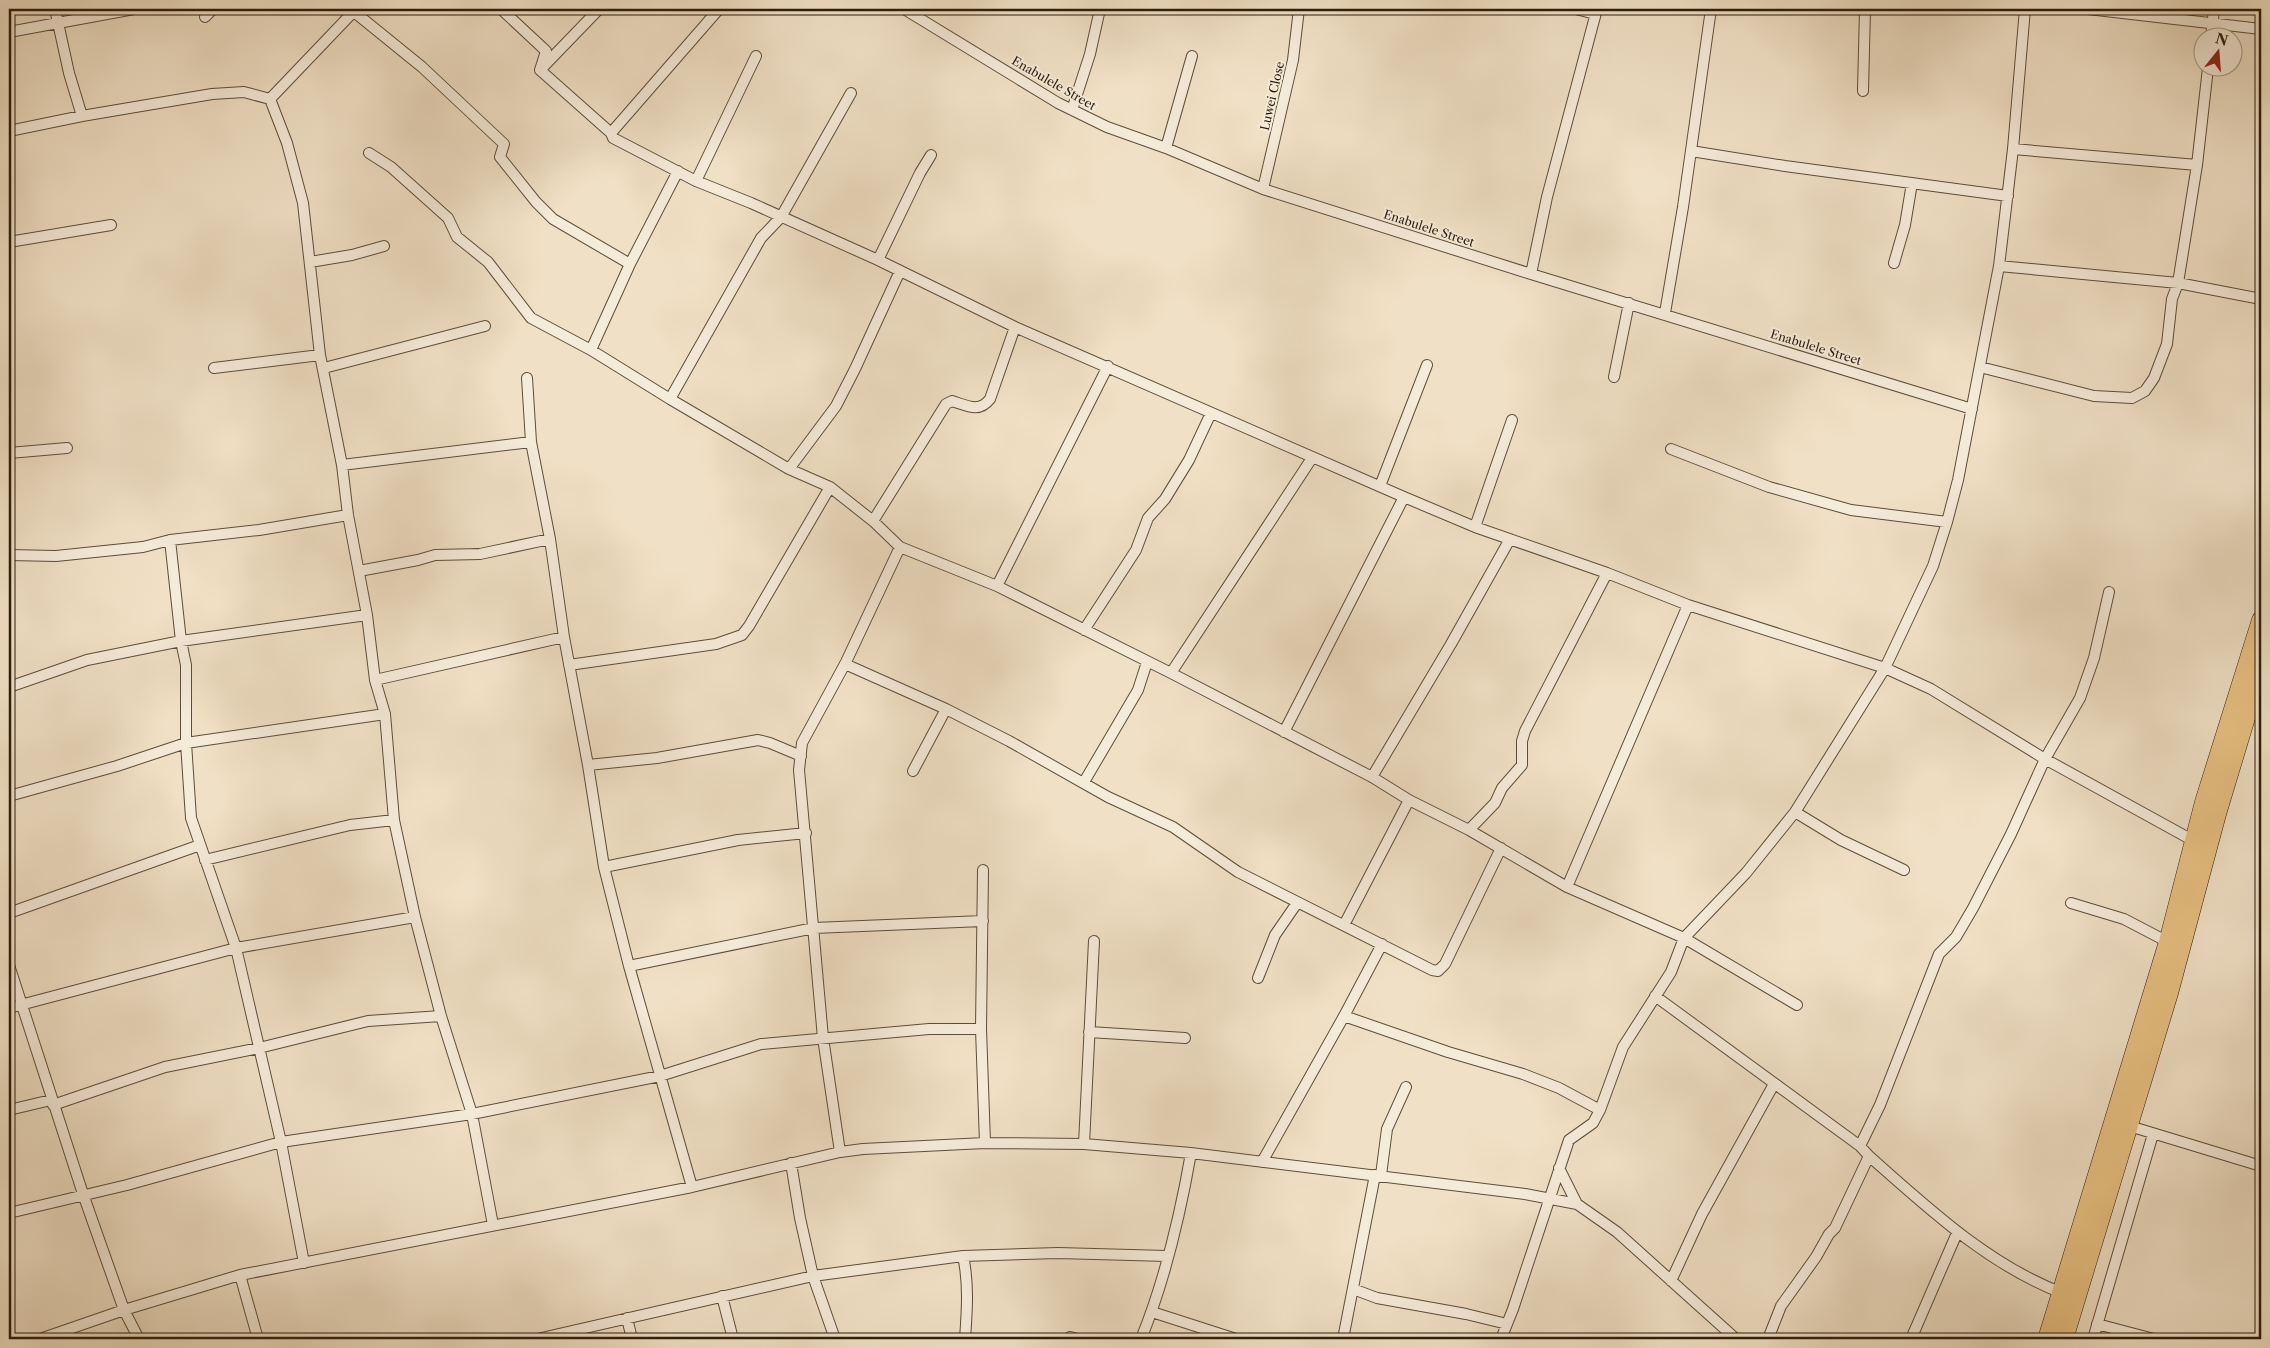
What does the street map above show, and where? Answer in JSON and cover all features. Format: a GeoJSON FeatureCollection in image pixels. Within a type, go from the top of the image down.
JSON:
{"type":"FeatureCollection","features":[{"type":"Feature","properties":{"kind":"highway"},"geometry":{"type":"LineString","coordinates":[[2064,1339],[2194,841],[2241,680],[2261,620]]}},
{"type":"Feature","properties":{"kind":"highway"},"geometry":{"type":"LineString","coordinates":[[2047,1339],[2120,1124],[2169,993],[2217,814],[2258,691],[2261,668]]}},
{"type":"Feature","properties":{"kind":"street"},"geometry":{"type":"LineString","coordinates":[[55,9],[69,73],[82,116]]}},
{"type":"Feature","properties":{"kind":"street"},"geometry":{"type":"LineString","coordinates":[[9,32],[134,9]]}},
{"type":"Feature","properties":{"kind":"street"},"geometry":{"type":"LineString","coordinates":[[206,17],[213,9]]}},
{"type":"Feature","properties":{"kind":"street"},"geometry":{"type":"LineString","coordinates":[[501,9],[546,51],[540,70]]}},
{"type":"Feature","properties":{"kind":"street"},"geometry":{"type":"LineString","coordinates":[[540,70],[599,9]]}},
{"type":"Feature","properties":{"kind":"street"},"geometry":{"type":"LineString","coordinates":[[611,133],[720,9]]}},
{"type":"Feature","properties":{"kind":"street","name":"Enabulele Street"},"geometry":{"type":"LineString","coordinates":[[904,9],[1072,110],[1107,127],[1166,148],[1263,189],[1531,274],[1665,313],[1972,409]]}},
{"type":"Feature","properties":{"kind":"street"},"geometry":{"type":"LineString","coordinates":[[1072,110],[1090,54],[1100,9]]}},
{"type":"Feature","properties":{"kind":"street","name":"Luwei Close"},"geometry":{"type":"LineString","coordinates":[[1263,189],[1293,60],[1299,9]]}},
{"type":"Feature","properties":{"kind":"street"},"geometry":{"type":"LineString","coordinates":[[1531,274],[1547,197],[1596,12],[1576,9]]}},
{"type":"Feature","properties":{"kind":"street"},"geometry":{"type":"LineString","coordinates":[[1665,313],[1711,9]]}},
{"type":"Feature","properties":{"kind":"street"},"geometry":{"type":"LineString","coordinates":[[1863,91],[1866,9]]}},
{"type":"Feature","properties":{"kind":"street"},"geometry":{"type":"LineString","coordinates":[[1501,1339],[1569,1140],[1592,1123],[1600,1110],[1623,1047],[1671,972],[1684,938],[1746,873],[1795,812],[1885,668],[1933,566],[1947,522],[1972,409],[1999,266],[2013,150],[2025,9]]}},
{"type":"Feature","properties":{"kind":"street"},"geometry":{"type":"LineString","coordinates":[[2088,9],[2261,29]]}},
{"type":"Feature","properties":{"kind":"street"},"geometry":{"type":"LineString","coordinates":[[2212,28],[2214,9]]}},
{"type":"Feature","properties":{"kind":"street"},"geometry":{"type":"LineString","coordinates":[[270,99],[354,10],[422,67],[504,144],[500,157],[536,202],[553,218],[630,264]]}},
{"type":"Feature","properties":{"kind":"street"},"geometry":{"type":"LineString","coordinates":[[696,181],[756,56]]}},
{"type":"Feature","properties":{"kind":"street"},"geometry":{"type":"LineString","coordinates":[[1166,148],[1192,56]]}},
{"type":"Feature","properties":{"kind":"street"},"geometry":{"type":"LineString","coordinates":[[540,70],[611,133],[613,138],[696,181],[878,260],[1015,327],[1108,366],[1210,413],[1404,497],[1475,526],[1607,573],[1688,605],[1885,668],[1931,689],[2045,759],[2194,841]]}},
{"type":"Feature","properties":{"kind":"street"},"geometry":{"type":"LineString","coordinates":[[1980,367],[2094,396],[2132,398],[2145,391],[2154,378],[2167,344],[2172,300],[2178,283],[2197,165],[2207,78]]}},
{"type":"Feature","properties":{"kind":"street"},"geometry":{"type":"LineString","coordinates":[[9,131],[82,116],[212,94],[244,92],[270,99]]}},
{"type":"Feature","properties":{"kind":"street"},"geometry":{"type":"LineString","coordinates":[[670,399],[761,238],[781,217],[851,94]]}},
{"type":"Feature","properties":{"kind":"street"},"geometry":{"type":"LineString","coordinates":[[270,99],[287,143],[303,202],[320,355],[342,465],[348,515],[367,615],[375,680],[385,714],[394,820],[415,917],[441,1016],[472,1114],[493,1224]]}},
{"type":"Feature","properties":{"kind":"street"},"geometry":{"type":"LineString","coordinates":[[2013,150],[2197,165]]}},
{"type":"Feature","properties":{"kind":"street"},"geometry":{"type":"LineString","coordinates":[[1691,151],[2008,196]]}},
{"type":"Feature","properties":{"kind":"street"},"geometry":{"type":"LineString","coordinates":[[369,153],[392,167],[448,218],[457,237],[488,262],[531,318],[591,350],[670,399],[790,468],[830,488],[873,521],[900,546],[997,586],[1171,673],[1372,777],[1409,800],[1469,830],[1567,887],[1684,938],[1797,1005]]}},
{"type":"Feature","properties":{"kind":"street"},"geometry":{"type":"LineString","coordinates":[[878,260],[920,173],[931,155]]}},
{"type":"Feature","properties":{"kind":"street"},"geometry":{"type":"LineString","coordinates":[[591,350],[630,264],[678,171]]}},
{"type":"Feature","properties":{"kind":"street"},"geometry":{"type":"LineString","coordinates":[[1894,263],[1906,225],[1912,183]]}},
{"type":"Feature","properties":{"kind":"street"},"geometry":{"type":"LineString","coordinates":[[9,242],[110,225]]}},
{"type":"Feature","properties":{"kind":"street"},"geometry":{"type":"LineString","coordinates":[[310,262],[352,255],[384,246]]}},
{"type":"Feature","properties":{"kind":"street"},"geometry":{"type":"LineString","coordinates":[[1999,266],[2178,283],[2261,299]]}},
{"type":"Feature","properties":{"kind":"street"},"geometry":{"type":"LineString","coordinates":[[790,468],[836,406],[900,271]]}},
{"type":"Feature","properties":{"kind":"street"},"geometry":{"type":"LineString","coordinates":[[1614,377],[1629,303]]}},
{"type":"Feature","properties":{"kind":"street"},"geometry":{"type":"LineString","coordinates":[[324,368],[485,326]]}},
{"type":"Feature","properties":{"kind":"street"},"geometry":{"type":"LineString","coordinates":[[873,521],[946,404],[952,401],[978,409],[984,406],[990,399],[1015,327]]}},
{"type":"Feature","properties":{"kind":"street"},"geometry":{"type":"LineString","coordinates":[[214,368],[320,355]]}},
{"type":"Feature","properties":{"kind":"street"},"geometry":{"type":"LineString","coordinates":[[1380,486],[1427,365]]}},
{"type":"Feature","properties":{"kind":"street"},"geometry":{"type":"LineString","coordinates":[[997,586],[1108,366]]}},
{"type":"Feature","properties":{"kind":"street"},"geometry":{"type":"LineString","coordinates":[[527,378],[531,442],[550,538],[564,637],[588,765],[604,867],[692,1187]]}},
{"type":"Feature","properties":{"kind":"street"},"geometry":{"type":"LineString","coordinates":[[1084,630],[1136,550],[1148,518],[1165,499],[1189,460],[1210,413]]}},
{"type":"Feature","properties":{"kind":"street"},"geometry":{"type":"LineString","coordinates":[[1475,526],[1512,420]]}},
{"type":"Feature","properties":{"kind":"street"},"geometry":{"type":"LineString","coordinates":[[342,465],[531,442]]}},
{"type":"Feature","properties":{"kind":"street"},"geometry":{"type":"LineString","coordinates":[[9,453],[67,448]]}},
{"type":"Feature","properties":{"kind":"street"},"geometry":{"type":"LineString","coordinates":[[1671,449],[1769,487],[1851,510],[1947,522]]}},
{"type":"Feature","properties":{"kind":"street"},"geometry":{"type":"LineString","coordinates":[[1171,673],[1312,458]]}},
{"type":"Feature","properties":{"kind":"street"},"geometry":{"type":"LineString","coordinates":[[569,665],[716,644],[742,635],[830,488]]}},
{"type":"Feature","properties":{"kind":"street"},"geometry":{"type":"LineString","coordinates":[[1284,732],[1404,497]]}},
{"type":"Feature","properties":{"kind":"street"},"geometry":{"type":"LineString","coordinates":[[9,555],[56,556],[143,547],[170,540],[259,530],[348,515]]}},
{"type":"Feature","properties":{"kind":"street"},"geometry":{"type":"LineString","coordinates":[[358,571],[435,555],[480,554],[550,538]]}},
{"type":"Feature","properties":{"kind":"street"},"geometry":{"type":"LineString","coordinates":[[1372,777],[1451,644],[1510,539]]}},
{"type":"Feature","properties":{"kind":"street"},"geometry":{"type":"LineString","coordinates":[[170,540],[181,640],[186,665],[186,743],[191,818],[236,948],[281,1142],[304,1263]]}},
{"type":"Feature","properties":{"kind":"street"},"geometry":{"type":"LineString","coordinates":[[840,1152],[823,1038],[799,770],[802,743],[845,664],[900,546]]}},
{"type":"Feature","properties":{"kind":"street"},"geometry":{"type":"LineString","coordinates":[[1469,830],[1495,802],[1502,788],[1522,765],[1522,741],[1525,732],[1607,573]]}},
{"type":"Feature","properties":{"kind":"street"},"geometry":{"type":"LineString","coordinates":[[1860,1146],[1880,1105],[1939,954],[1956,937],[1972,908],[2011,834],[2045,759],[2080,698],[2094,658],[2109,592]]}},
{"type":"Feature","properties":{"kind":"street"},"geometry":{"type":"LineString","coordinates":[[1567,887],[1688,605]]}},
{"type":"Feature","properties":{"kind":"street"},"geometry":{"type":"LineString","coordinates":[[9,687],[87,660],[181,640],[367,615]]}},
{"type":"Feature","properties":{"kind":"street"},"geometry":{"type":"LineString","coordinates":[[375,680],[564,637]]}},
{"type":"Feature","properties":{"kind":"street"},"geometry":{"type":"LineString","coordinates":[[1084,782],[1138,690],[1147,662]]}},
{"type":"Feature","properties":{"kind":"street"},"geometry":{"type":"LineString","coordinates":[[845,664],[946,709],[1108,796],[1173,828],[1238,872],[1432,970],[1438,971],[1442,968],[1501,848]]}},
{"type":"Feature","properties":{"kind":"street"},"geometry":{"type":"LineString","coordinates":[[913,771],[946,709]]}},
{"type":"Feature","properties":{"kind":"street"},"geometry":{"type":"LineString","coordinates":[[9,796],[117,766],[186,743],[385,714]]}},
{"type":"Feature","properties":{"kind":"street"},"geometry":{"type":"LineString","coordinates":[[588,765],[657,758],[758,740],[801,756]]}},
{"type":"Feature","properties":{"kind":"street"},"geometry":{"type":"LineString","coordinates":[[1344,925],[1409,800]]}},
{"type":"Feature","properties":{"kind":"street"},"geometry":{"type":"LineString","coordinates":[[1795,812],[1841,840],[1904,870]]}},
{"type":"Feature","properties":{"kind":"street"},"geometry":{"type":"LineString","coordinates":[[205,860],[350,825],[394,820]]}},
{"type":"Feature","properties":{"kind":"street"},"geometry":{"type":"LineString","coordinates":[[604,867],[738,840],[806,833]]}},
{"type":"Feature","properties":{"kind":"street"},"geometry":{"type":"LineString","coordinates":[[9,913],[200,845]]}},
{"type":"Feature","properties":{"kind":"street"},"geometry":{"type":"LineString","coordinates":[[983,870],[982,1029],[985,1143]]}},
{"type":"Feature","properties":{"kind":"street"},"geometry":{"type":"LineString","coordinates":[[1258,978],[1275,935],[1297,903]]}},
{"type":"Feature","properties":{"kind":"street"},"geometry":{"type":"LineString","coordinates":[[2071,903],[2124,919],[2168,942]]}},
{"type":"Feature","properties":{"kind":"street"},"geometry":{"type":"LineString","coordinates":[[9,1008],[236,948],[415,917]]}},
{"type":"Feature","properties":{"kind":"street"},"geometry":{"type":"LineString","coordinates":[[630,966],[814,928],[982,921]]}},
{"type":"Feature","properties":{"kind":"street"},"geometry":{"type":"LineString","coordinates":[[1084,1144],[1094,941]]}},
{"type":"Feature","properties":{"kind":"street"},"geometry":{"type":"LineString","coordinates":[[1262,1162],[1382,944]]}},
{"type":"Feature","properties":{"kind":"street"},"geometry":{"type":"LineString","coordinates":[[9,966],[82,1194],[124,1310],[138,1339]]}},
{"type":"Feature","properties":{"kind":"street"},"geometry":{"type":"LineString","coordinates":[[1655,996],[1860,1146],[1957,1233],[2031,1279],[2062,1293]]}},
{"type":"Feature","properties":{"kind":"street"},"geometry":{"type":"LineString","coordinates":[[9,1110],[52,1103],[165,1067],[259,1048],[368,1021],[441,1016]]}},
{"type":"Feature","properties":{"kind":"street"},"geometry":{"type":"LineString","coordinates":[[1344,1016],[1448,1052],[1523,1074],[1559,1088],[1600,1110]]}},
{"type":"Feature","properties":{"kind":"street"},"geometry":{"type":"LineString","coordinates":[[9,1213],[82,1194],[128,1185],[281,1142],[472,1114],[660,1076],[761,1044],[929,1028],[982,1029]]}},
{"type":"Feature","properties":{"kind":"street"},"geometry":{"type":"LineString","coordinates":[[1089,1032],[1185,1038]]}},
{"type":"Feature","properties":{"kind":"street"},"geometry":{"type":"LineString","coordinates":[[1671,1281],[1702,1214],[1774,1084]]}},
{"type":"Feature","properties":{"kind":"street"},"geometry":{"type":"LineString","coordinates":[[1343,1339],[1387,1129],[1406,1087]]}},
{"type":"Feature","properties":{"kind":"street"},"geometry":{"type":"LineString","coordinates":[[2120,1124],[2261,1166]]}},
{"type":"Feature","properties":{"kind":"street"},"geometry":{"type":"LineString","coordinates":[[2093,1339],[2152,1134]]}},
{"type":"Feature","properties":{"kind":"street"},"geometry":{"type":"LineString","coordinates":[[40,1339],[124,1310],[240,1275],[493,1224],[692,1187],[840,1152],[863,1149],[985,1143],[1084,1144],[1191,1153],[1547,1197],[1550,1200],[1577,1204],[1617,1232],[1736,1339]]}},
{"type":"Feature","properties":{"kind":"street"},"geometry":{"type":"LineString","coordinates":[[1141,1339],[1152,1312],[1180,1216],[1191,1153]]}},
{"type":"Feature","properties":{"kind":"street"},"geometry":{"type":"LineString","coordinates":[[1768,1339],[1781,1306],[1816,1258],[1829,1234],[1835,1228],[1869,1156]]}},
{"type":"Feature","properties":{"kind":"street"},"geometry":{"type":"LineString","coordinates":[[791,1163],[800,1218],[813,1276],[835,1339]]}},
{"type":"Feature","properties":{"kind":"street"},"geometry":{"type":"LineString","coordinates":[[1559,1168],[1577,1204]]}},
{"type":"Feature","properties":{"kind":"street"},"geometry":{"type":"LineString","coordinates":[[1911,1339],[1957,1233]]}},
{"type":"Feature","properties":{"kind":"street"},"geometry":{"type":"LineString","coordinates":[[537,1339],[813,1276],[963,1256],[1058,1253],[1167,1256]]}},
{"type":"Feature","properties":{"kind":"street"},"geometry":{"type":"LineString","coordinates":[[963,1256],[966,1271],[967,1304],[965,1339]]}},
{"type":"Feature","properties":{"kind":"street"},"geometry":{"type":"LineString","coordinates":[[240,1275],[258,1339]]}},
{"type":"Feature","properties":{"kind":"street"},"geometry":{"type":"LineString","coordinates":[[1353,1289],[1377,1298],[1466,1314],[1507,1324]]}},
{"type":"Feature","properties":{"kind":"street"},"geometry":{"type":"LineString","coordinates":[[722,1296],[733,1339]]}},
{"type":"Feature","properties":{"kind":"street"},"geometry":{"type":"LineString","coordinates":[[1152,1312],[1236,1339]]}},
{"type":"Feature","properties":{"kind":"street"},"geometry":{"type":"LineString","coordinates":[[627,1318],[632,1339]]}},
{"type":"Feature","properties":{"kind":"street"},"geometry":{"type":"LineString","coordinates":[[2097,1324],[2154,1339]]}}]}
